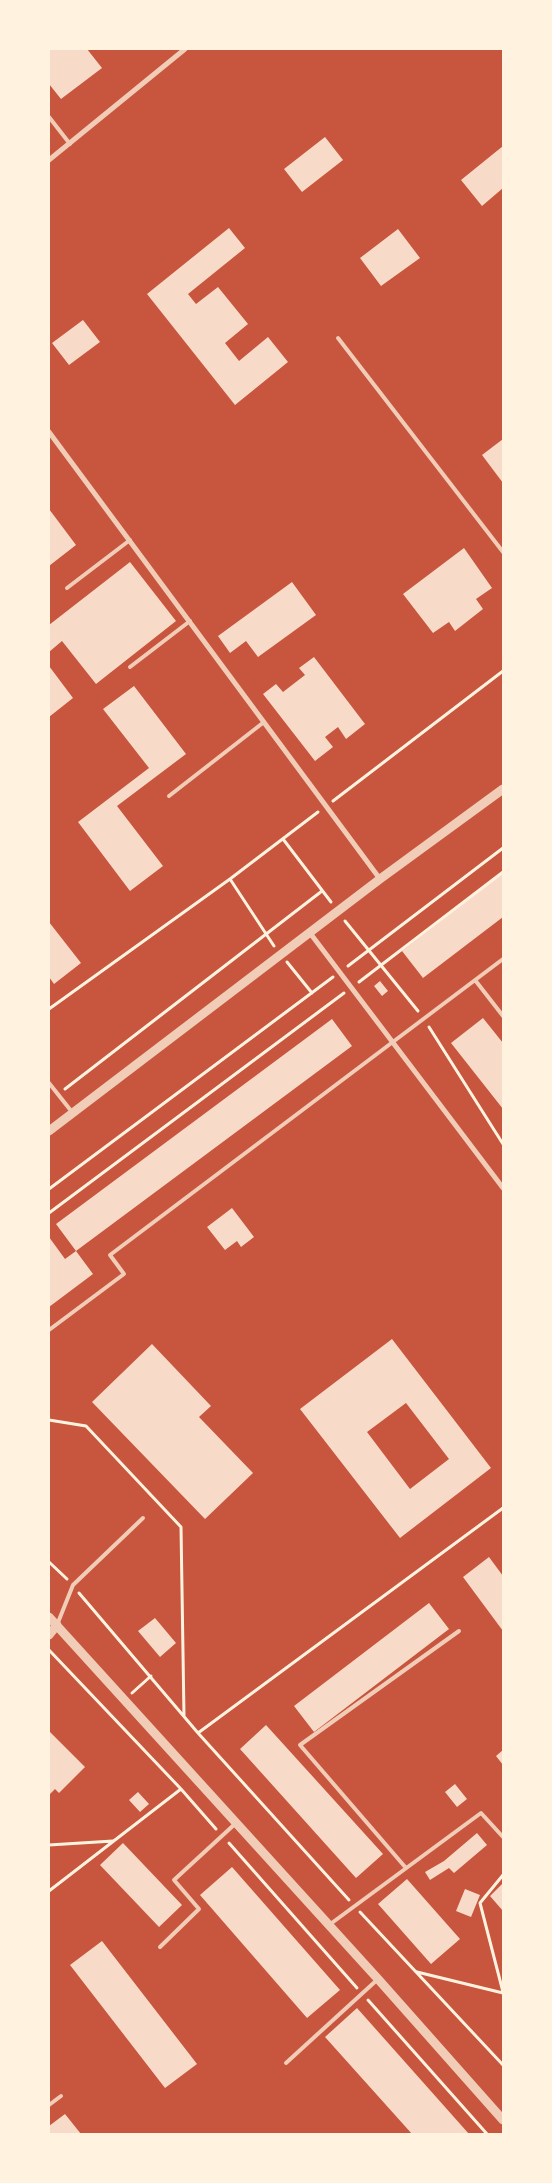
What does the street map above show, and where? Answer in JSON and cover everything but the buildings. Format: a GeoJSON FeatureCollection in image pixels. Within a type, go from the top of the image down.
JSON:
{"type":"FeatureCollection","features":[{"type":"Feature","properties":{"kind":"street"},"geometry":{"type":"LineString","coordinates":[[49,160],[185,49]]}},
{"type":"Feature","properties":{"kind":"street"},"geometry":{"type":"LineString","coordinates":[[49,432],[380,879]]}},
{"type":"Feature","properties":{"kind":"street"},"geometry":{"type":"LineString","coordinates":[[49,1131],[380,879],[503,789]]}},
{"type":"Feature","properties":{"kind":"street"},"geometry":{"type":"LineString","coordinates":[[310,933],[503,1188]]}},
{"type":"Feature","properties":{"kind":"street"},"geometry":{"type":"LineString","coordinates":[[49,1617],[378,1979],[503,2120]]}},
{"type":"Feature","properties":{"kind":"street"},"geometry":{"type":"LineString","coordinates":[[49,1635],[57,1625]]}},
{"type":"Feature","properties":{"kind":"lane"},"geometry":{"type":"LineString","coordinates":[[49,117],[70,144]]}},
{"type":"Feature","properties":{"kind":"lane"},"geometry":{"type":"LineString","coordinates":[[338,338],[503,552]]}},
{"type":"Feature","properties":{"kind":"lane"},"geometry":{"type":"LineString","coordinates":[[67,588],[130,540]]}},
{"type":"Feature","properties":{"kind":"lane"},"geometry":{"type":"LineString","coordinates":[[130,667],[190,621]]}},
{"type":"Feature","properties":{"kind":"lane"},"geometry":{"type":"LineString","coordinates":[[169,796],[264,722]]}},
{"type":"Feature","properties":{"kind":"lane"},"geometry":{"type":"LineString","coordinates":[[49,1330],[124,1274],[110,1255],[394,1043],[503,959]]}},
{"type":"Feature","properties":{"kind":"lane"},"geometry":{"type":"LineString","coordinates":[[475,980],[503,1016]]}},
{"type":"Feature","properties":{"kind":"lane"},"geometry":{"type":"LineString","coordinates":[[49,1082],[73,1113]]}},
{"type":"Feature","properties":{"kind":"lane"},"geometry":{"type":"LineString","coordinates":[[57,1625],[73,1585],[143,1518]]}},
{"type":"Feature","properties":{"kind":"lane"},"geometry":{"type":"LineString","coordinates":[[406,1868],[300,1746],[459,1631]]}},
{"type":"Feature","properties":{"kind":"lane"},"geometry":{"type":"LineString","coordinates":[[329,1925],[482,1813],[503,1837]]}},
{"type":"Feature","properties":{"kind":"lane"},"geometry":{"type":"LineString","coordinates":[[160,1947],[199,1910],[174,1880],[236,1823]]}},
{"type":"Feature","properties":{"kind":"lane"},"geometry":{"type":"LineString","coordinates":[[286,2062],[378,1979]]}},
{"type":"Feature","properties":{"kind":"lane"},"geometry":{"type":"LineString","coordinates":[[49,2106],[61,2096]]}},
{"type":"Feature","properties":{"kind":"path"},"geometry":{"type":"LineString","coordinates":[[49,1009],[230,879],[503,671]]}},
{"type":"Feature","properties":{"kind":"path"},"geometry":{"type":"LineString","coordinates":[[282,839],[368,951],[424,1019],[503,1144]]}},
{"type":"Feature","properties":{"kind":"path"},"geometry":{"type":"LineString","coordinates":[[49,1189],[341,972],[503,848]]}},
{"type":"Feature","properties":{"kind":"path"},"geometry":{"type":"LineString","coordinates":[[49,1213],[503,872]]}},
{"type":"Feature","properties":{"kind":"path"},"geometry":{"type":"LineString","coordinates":[[230,879],[266,935],[312,993]]}},
{"type":"Feature","properties":{"kind":"path"},"geometry":{"type":"LineString","coordinates":[[58,1094],[322,892]]}},
{"type":"Feature","properties":{"kind":"path"},"geometry":{"type":"LineString","coordinates":[[49,1420],[86,1426],[181,1526],[184,1716]]}},
{"type":"Feature","properties":{"kind":"path"},"geometry":{"type":"LineString","coordinates":[[198,1733],[503,1508]]}},
{"type":"Feature","properties":{"kind":"path"},"geometry":{"type":"LineString","coordinates":[[49,1562],[73,1585],[198,1733],[354,1906],[503,2065]]}},
{"type":"Feature","properties":{"kind":"path"},"geometry":{"type":"LineString","coordinates":[[49,1650],[181,1789],[487,2134]]}},
{"type":"Feature","properties":{"kind":"path"},"geometry":{"type":"LineString","coordinates":[[49,1891],[181,1789]]}},
{"type":"Feature","properties":{"kind":"path"},"geometry":{"type":"LineString","coordinates":[[49,1845],[113,1840]]}},
{"type":"Feature","properties":{"kind":"path"},"geometry":{"type":"LineString","coordinates":[[416,1972],[503,1992],[480,1903],[503,1875]]}}]}
